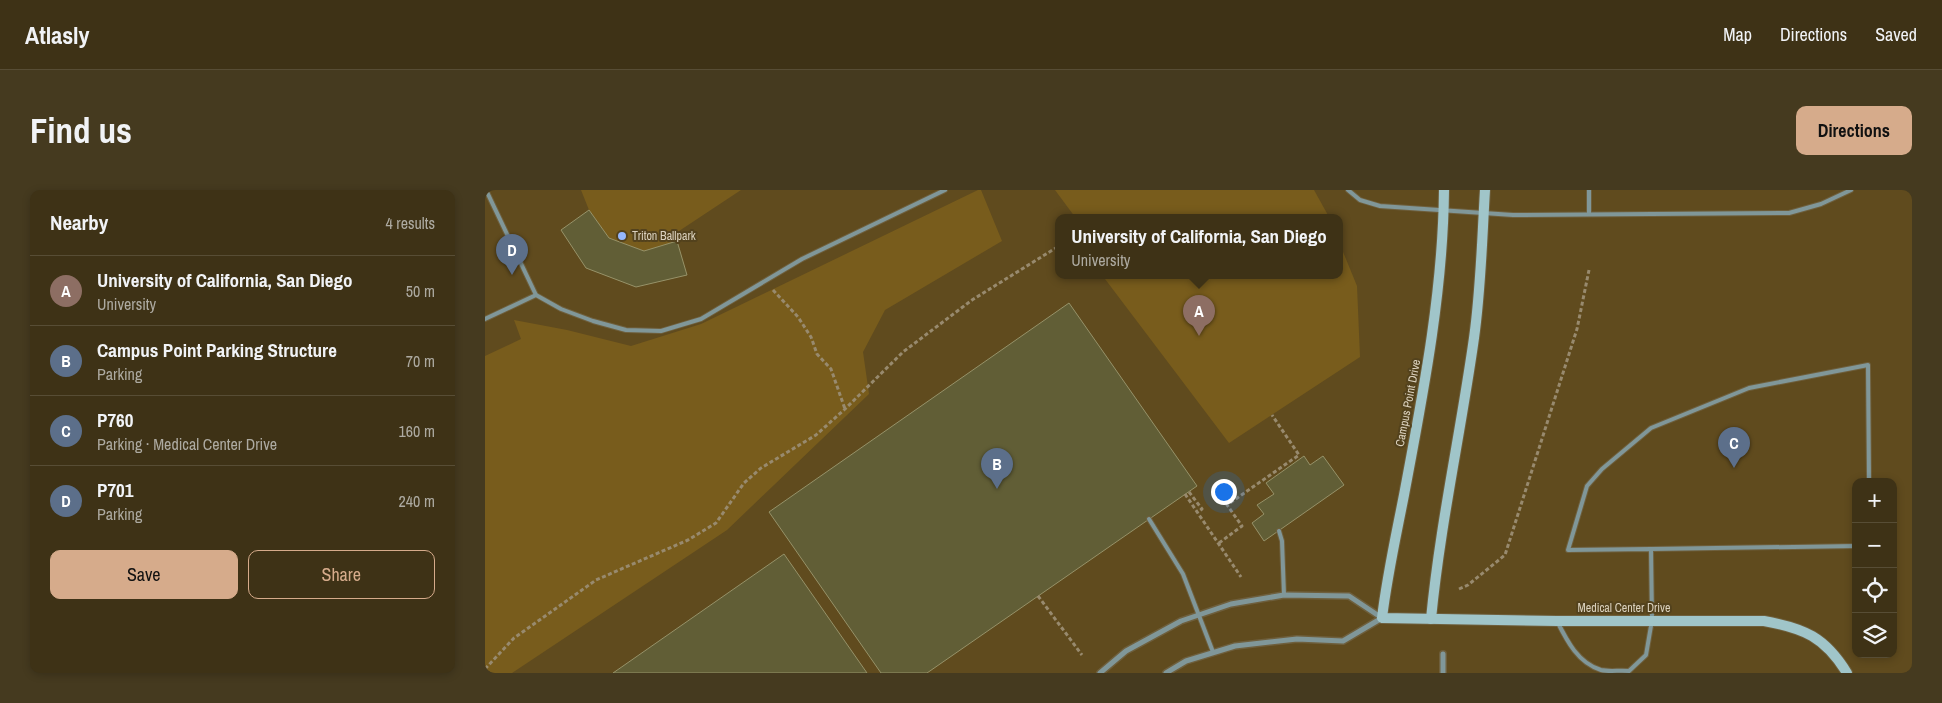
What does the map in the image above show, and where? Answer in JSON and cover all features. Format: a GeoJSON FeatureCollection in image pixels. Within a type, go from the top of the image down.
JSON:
{"type":"FeatureCollection","features":[{"type":"Feature","properties":{"kind":"street","name":"Campus Point Drive"},"geometry":{"type":"LineString","coordinates":[[1382,618],[1386,579],[1395,546],[1431,352],[1443,242],[1444,190]]}},
{"type":"Feature","properties":{"kind":"street"},"geometry":{"type":"LineString","coordinates":[[1431,619],[1434,588],[1474,338],[1482,256],[1485,190]]}},
{"type":"Feature","properties":{"kind":"street"},"geometry":{"type":"LineString","coordinates":[[1100,673],[1126,651],[1181,621],[1231,604],[1284,595],[1349,596],[1382,618],[1343,642],[1297,639],[1269,641],[1213,652],[1186,661],[1166,673]]}},
{"type":"Feature","properties":{"kind":"street","name":"Medical Center Drive"},"geometry":{"type":"LineString","coordinates":[[1382,618],[1557,621],[1765,621],[1793,626],[1819,639],[1837,657],[1847,673]]}},
{"type":"Feature","properties":{"kind":"street"},"geometry":{"type":"LineString","coordinates":[[1443,654],[1443,673]]}},
{"type":"Feature","properties":{"kind":"lane"},"geometry":{"type":"LineString","coordinates":[[485,190],[536,294],[561,309],[593,321],[625,330],[661,331],[701,319],[802,259],[945,190]]}},
{"type":"Feature","properties":{"kind":"lane"},"geometry":{"type":"LineString","coordinates":[[1348,190],[1360,200],[1380,206],[1483,214],[1789,213],[1821,204],[1851,190]]}},
{"type":"Feature","properties":{"kind":"lane"},"geometry":{"type":"LineString","coordinates":[[1589,190],[1589,214]]}},
{"type":"Feature","properties":{"kind":"lane"},"geometry":{"type":"LineString","coordinates":[[485,319],[536,294]]}},
{"type":"Feature","properties":{"kind":"lane"},"geometry":{"type":"LineString","coordinates":[[1852,546],[1568,550],[1587,486],[1602,468],[1651,428],[1749,388],[1868,365],[1869,478]]}},
{"type":"Feature","properties":{"kind":"lane"},"geometry":{"type":"LineString","coordinates":[[1149,519],[1183,574],[1213,652]]}},
{"type":"Feature","properties":{"kind":"lane"},"geometry":{"type":"LineString","coordinates":[[1279,531],[1282,541],[1284,595]]}},
{"type":"Feature","properties":{"kind":"lane"},"geometry":{"type":"LineString","coordinates":[[1557,621],[1572,650],[1586,661],[1601,670],[1629,671],[1646,655],[1652,620],[1651,549]]}},
{"type":"Feature","properties":{"kind":"path"},"geometry":{"type":"LineString","coordinates":[[485,669],[514,638],[597,580],[687,540],[716,523],[745,484],[761,468],[815,435],[845,409],[903,352],[972,300],[1055,248]]}},
{"type":"Feature","properties":{"kind":"path"},"geometry":{"type":"LineString","coordinates":[[1459,589],[1468,585],[1505,555],[1577,329],[1589,270]]}},
{"type":"Feature","properties":{"kind":"path"},"geometry":{"type":"LineString","coordinates":[[766,281],[798,317],[811,337],[817,354],[831,369],[845,409]]}},
{"type":"Feature","properties":{"kind":"path"},"geometry":{"type":"LineString","coordinates":[[1219,543],[1242,526],[1227,505],[1299,455],[1272,415]]}},
{"type":"Feature","properties":{"kind":"path"},"geometry":{"type":"LineString","coordinates":[[1189,492],[1202,509],[1197,510]]}},
{"type":"Feature","properties":{"kind":"path"},"geometry":{"type":"LineString","coordinates":[[1185,494],[1241,577]]}},
{"type":"Feature","properties":{"kind":"path"},"geometry":{"type":"LineString","coordinates":[[1038,596],[1081,655]]}},
{"type":"Feature","properties":{"kind":"shaded area"},"geometry":{"type":"Polygon","coordinates":[[[485,190],[1912,190],[1912,673],[485,673],[485,190]]]}},
{"type":"Feature","properties":{"kind":"shaded area","name":"Triton Ballpark"},"geometry":{"type":"Polygon","coordinates":[[[581,190],[741,190],[676,233],[681,240],[677,241],[687,275],[636,287],[586,268],[561,230],[589,210],[581,190]]]}},
{"type":"Feature","properties":{"kind":"shaded area"},"geometry":{"type":"Polygon","coordinates":[[[981,190],[1002,241],[885,310],[863,352],[869,394],[727,530],[512,673],[485,673],[485,356],[521,339],[514,320],[567,330],[631,346],[701,324],[981,190]]]}},
{"type":"Feature","properties":{"kind":"shaded area"},"geometry":{"type":"Polygon","coordinates":[[[1055,190],[1314,190],[1327,214],[1073,214],[1055,190]]]}},
{"type":"Feature","properties":{"kind":"shaded area"},"geometry":{"type":"Polygon","coordinates":[[[1343,252],[1357,286],[1360,357],[1229,443],[1105,279],[1343,279],[1343,252]]]}},
{"type":"Feature","properties":{"kind":"building"},"geometry":{"type":"Polygon","coordinates":[[[589,210],[609,238],[644,251],[677,241],[687,275],[636,287],[586,268],[561,230],[589,210]]]}},
{"type":"Feature","properties":{"kind":"building"},"geometry":{"type":"Polygon","coordinates":[[[1069,303],[1197,486],[927,673],[881,673],[769,512],[1069,303]]]}},
{"type":"Feature","properties":{"kind":"building"},"geometry":{"type":"Polygon","coordinates":[[[1304,456],[1310,465],[1323,456],[1344,485],[1264,541],[1252,523],[1264,514],[1257,505],[1274,494],[1266,483],[1304,456]]]}},
{"type":"Feature","properties":{"kind":"building"},"geometry":{"type":"Polygon","coordinates":[[[784,554],[867,673],[613,673],[784,554]]]}},
{"type":"Feature","properties":{"kind":"place","name":"Triton Ballpark"},"geometry":{"type":"Point","coordinates":[622,236]}},
{"type":"Feature","properties":{"kind":"place","name":"P701"},"geometry":{"type":"Point","coordinates":[512,275]}},
{"type":"Feature","properties":{"kind":"place","name":"University of California, San Diego"},"geometry":{"type":"Point","coordinates":[1199,336]}},
{"type":"Feature","properties":{"kind":"place","name":"P760"},"geometry":{"type":"Point","coordinates":[1734,468]}},
{"type":"Feature","properties":{"kind":"place","name":"Campus Point Parking Structure"},"geometry":{"type":"Point","coordinates":[997,489]}}]}
